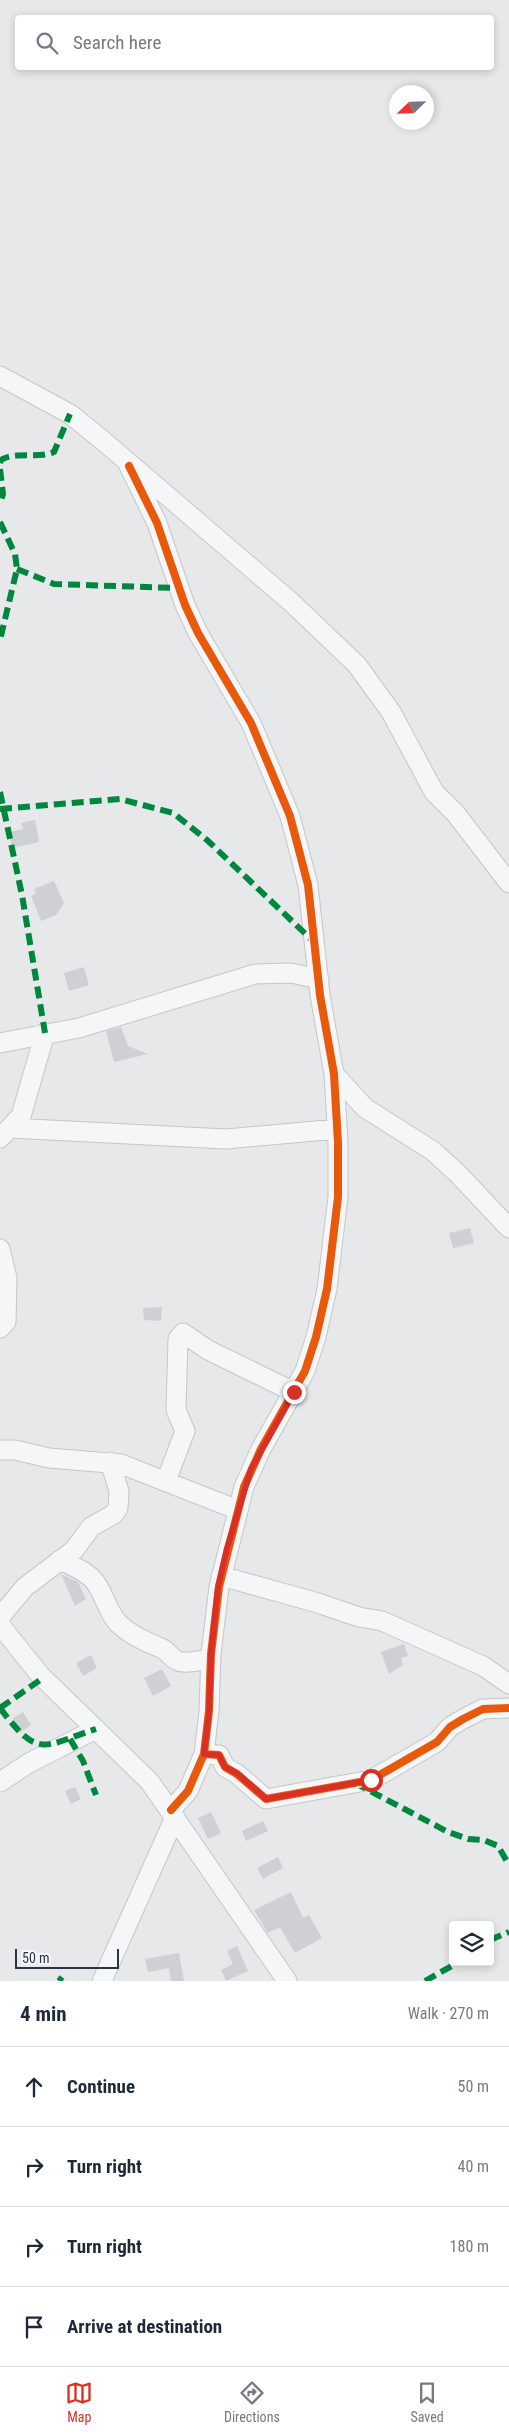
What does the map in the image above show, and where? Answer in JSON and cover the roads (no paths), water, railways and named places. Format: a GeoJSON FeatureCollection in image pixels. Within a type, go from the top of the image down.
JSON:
{"type":"FeatureCollection","features":[{"type":"Feature","properties":{"kind":"street"},"geometry":{"type":"LineString","coordinates":[[0,376],[70,414],[129,466],[234,552],[357,665],[391,712],[434,792],[456,814],[509,882]]}},
{"type":"Feature","properties":{"kind":"street"},"geometry":{"type":"LineString","coordinates":[[102,1981],[173,1813],[188,1791],[204,1754],[209,1712],[210,1659],[221,1576],[251,1469],[305,1371],[316,1337],[327,1289],[338,1197],[334,1074],[319,979],[308,885],[290,816],[251,723],[198,633],[185,605],[157,523],[129,466]]}},
{"type":"Feature","properties":{"kind":"street"},"geometry":{"type":"LineString","coordinates":[[0,1043],[79,1028],[255,974],[291,973],[319,979]]}},
{"type":"Feature","properties":{"kind":"street"},"geometry":{"type":"LineString","coordinates":[[5,1133],[21,1116],[46,1033]]}},
{"type":"Feature","properties":{"kind":"street"},"geometry":{"type":"LineString","coordinates":[[334,1074],[365,1108],[433,1151],[458,1174],[509,1228]]}},
{"type":"Feature","properties":{"kind":"street"},"geometry":{"type":"LineString","coordinates":[[5,1133],[226,1139],[337,1128]]}},
{"type":"Feature","properties":{"kind":"street"},"geometry":{"type":"LineString","coordinates":[[0,1249],[7,1278],[6,1322],[0,1328]]}},
{"type":"Feature","properties":{"kind":"street"},"geometry":{"type":"LineString","coordinates":[[166,1481],[185,1431],[176,1410],[178,1340],[183,1333],[208,1350],[294,1392]]}},
{"type":"Feature","properties":{"kind":"street"},"geometry":{"type":"LineString","coordinates":[[0,1450],[15,1450],[49,1458],[121,1464],[238,1510]]}},
{"type":"Feature","properties":{"kind":"street"},"geometry":{"type":"LineString","coordinates":[[0,1617],[25,1587],[79,1545],[91,1527],[114,1514],[118,1508],[120,1492],[110,1462]]}},
{"type":"Feature","properties":{"kind":"street"},"geometry":{"type":"LineString","coordinates":[[60,1560],[85,1572],[95,1582],[108,1608],[119,1623],[131,1633],[151,1645],[167,1651],[174,1660],[182,1662],[210,1659]]}},
{"type":"Feature","properties":{"kind":"street"},"geometry":{"type":"LineString","coordinates":[[221,1576],[318,1603],[350,1615],[382,1621],[483,1666],[509,1684]]}},
{"type":"Feature","properties":{"kind":"street"},"geometry":{"type":"LineString","coordinates":[[0,1625],[40,1675],[143,1773],[173,1813],[287,1981]]}},
{"type":"Feature","properties":{"kind":"street"},"geometry":{"type":"LineString","coordinates":[[204,1754],[219,1755],[225,1767],[238,1774],[266,1799],[371,1780],[437,1742],[450,1727],[463,1719],[483,1709],[509,1708]]}},
{"type":"Feature","properties":{"kind":"street"},"geometry":{"type":"LineString","coordinates":[[0,1782],[29,1763],[96,1729]]}}]}
